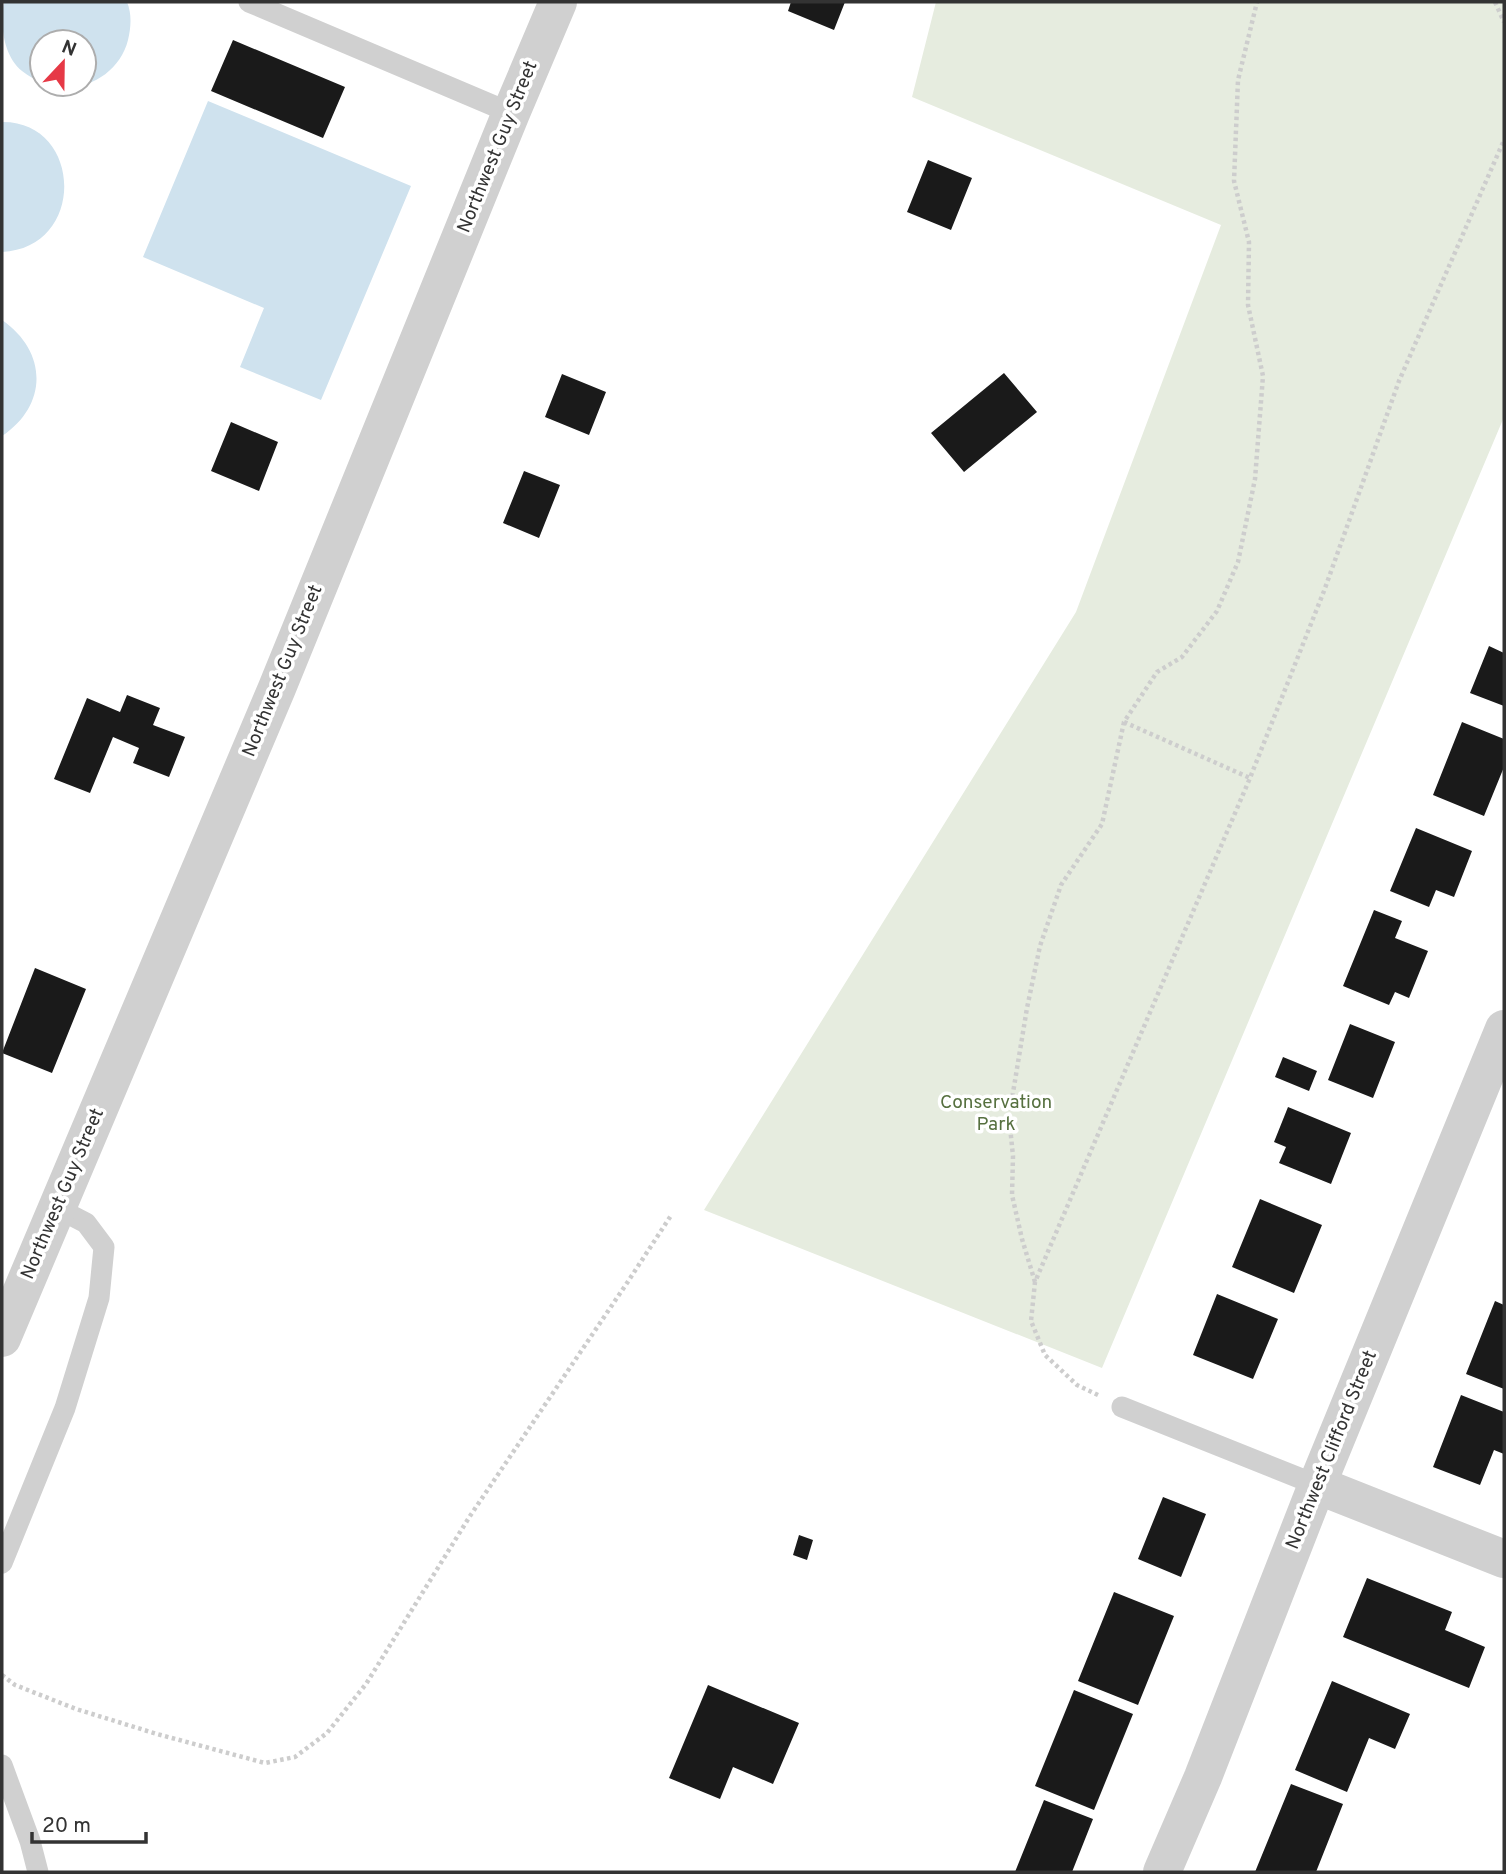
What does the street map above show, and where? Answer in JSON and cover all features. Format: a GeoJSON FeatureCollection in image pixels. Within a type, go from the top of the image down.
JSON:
{"type":"FeatureCollection","features":[{"type":"Feature","properties":{"kind":"street","name":"Northwest Guy Street"},"geometry":{"type":"LineString","coordinates":[[2,1338],[277,688],[558,2]]}},
{"type":"Feature","properties":{"kind":"street","name":"Northwest Clifford Street"},"geometry":{"type":"LineString","coordinates":[[1162,1872],[1203,1777],[1317,1485],[1504,1029]]}},
{"type":"Feature","properties":{"kind":"street"},"geometry":{"type":"LineString","coordinates":[[1317,1485],[1504,1559]]}},
{"type":"Feature","properties":{"kind":"lane"},"geometry":{"type":"LineString","coordinates":[[249,2],[511,113]]}},
{"type":"Feature","properties":{"kind":"lane"},"geometry":{"type":"LineString","coordinates":[[2,1563],[65,1408],[99,1298],[104,1247],[86,1223],[57,1208]]}},
{"type":"Feature","properties":{"kind":"lane"},"geometry":{"type":"LineString","coordinates":[[1122,1407],[1317,1485]]}},
{"type":"Feature","properties":{"kind":"lane"},"geometry":{"type":"LineString","coordinates":[[2,1765],[30,1841],[38,1872]]}},
{"type":"Feature","properties":{"kind":"path"},"geometry":{"type":"LineString","coordinates":[[1035,1282],[1021,1239],[1012,1195],[1013,1156],[1009,1117],[1027,1008],[1041,946],[1061,886],[1102,824],[1124,722],[1157,672],[1182,657],[1216,611],[1238,562],[1255,479],[1263,376],[1248,305],[1249,242],[1234,181],[1238,80],[1257,2]]}},
{"type":"Feature","properties":{"kind":"path"},"geometry":{"type":"LineString","coordinates":[[1496,2],[1504,22]]}},
{"type":"Feature","properties":{"kind":"path"},"geometry":{"type":"LineString","coordinates":[[1122,1407],[1077,1385],[1045,1355],[1031,1321],[1035,1282],[1250,778],[1324,591],[1399,381],[1504,140]]}},
{"type":"Feature","properties":{"kind":"path"},"geometry":{"type":"LineString","coordinates":[[1124,722],[1250,778]]}},
{"type":"Feature","properties":{"kind":"path"},"geometry":{"type":"LineString","coordinates":[[2,1675],[15,1685],[76,1709],[157,1734],[265,1763],[295,1757],[327,1733],[366,1684],[470,1516],[672,1214]]}},
{"type":"Feature","properties":{"kind":"green space","name":"Conservation Park"},"geometry":{"type":"Polygon","coordinates":[[[936,2],[1504,2],[1504,417],[1102,1368],[704,1210],[1076,612],[1221,225],[912,97],[936,2]]]}},
{"type":"Feature","properties":{"kind":"water"},"geometry":{"type":"Polygon","coordinates":[[[4,2],[127,2],[130,11],[125,50],[113,67],[98,79],[98,28],[28,28],[28,75],[11,57],[4,39],[4,2]]]}},
{"type":"Feature","properties":{"kind":"water"},"geometry":{"type":"Polygon","coordinates":[[[208,101],[411,186],[321,400],[240,367],[264,308],[143,257],[208,101]]]}},
{"type":"Feature","properties":{"kind":"water"},"geometry":{"type":"Polygon","coordinates":[[[2,122],[29,127],[48,141],[60,162],[64,185],[61,209],[49,230],[30,245],[2,252],[2,122]]]}},
{"type":"Feature","properties":{"kind":"water"},"geometry":{"type":"Polygon","coordinates":[[[2,320],[28,347],[36,378],[28,409],[2,436],[2,320]]]}},
{"type":"Feature","properties":{"kind":"building"},"geometry":{"type":"Polygon","coordinates":[[[791,2],[845,2],[834,30],[788,11],[791,2]]]}},
{"type":"Feature","properties":{"kind":"building"},"geometry":{"type":"Polygon","coordinates":[[[233,40],[345,87],[323,138],[211,91],[233,40]]]}},
{"type":"Feature","properties":{"kind":"building"},"geometry":{"type":"Polygon","coordinates":[[[928,160],[972,178],[951,230],[907,212],[928,160]]]}},
{"type":"Feature","properties":{"kind":"building"},"geometry":{"type":"Polygon","coordinates":[[[1004,373],[1037,412],[964,472],[931,433],[1004,373]]]}},
{"type":"Feature","properties":{"kind":"building"},"geometry":{"type":"Polygon","coordinates":[[[562,374],[606,392],[589,435],[545,417],[562,374]]]}},
{"type":"Feature","properties":{"kind":"building"},"geometry":{"type":"Polygon","coordinates":[[[231,422],[278,442],[259,491],[211,471],[231,422]]]}},
{"type":"Feature","properties":{"kind":"building"},"geometry":{"type":"Polygon","coordinates":[[[524,471],[560,485],[539,538],[503,523],[524,471]]]}},
{"type":"Feature","properties":{"kind":"building"},"geometry":{"type":"Polygon","coordinates":[[[1489,646],[1504,653],[1504,706],[1470,693],[1489,646]]]}},
{"type":"Feature","properties":{"kind":"building"},"geometry":{"type":"Polygon","coordinates":[[[127,695],[160,708],[153,725],[185,737],[169,777],[133,763],[139,748],[113,737],[90,793],[54,779],[87,698],[120,712],[127,695]]]}},
{"type":"Feature","properties":{"kind":"building"},"geometry":{"type":"Polygon","coordinates":[[[1462,722],[1504,739],[1504,767],[1484,816],[1433,795],[1462,722]]]}},
{"type":"Feature","properties":{"kind":"building"},"geometry":{"type":"Polygon","coordinates":[[[1416,828],[1472,851],[1454,897],[1436,890],[1429,907],[1390,891],[1416,828]]]}},
{"type":"Feature","properties":{"kind":"building"},"geometry":{"type":"Polygon","coordinates":[[[1374,910],[1402,921],[1395,938],[1428,951],[1409,998],[1395,992],[1389,1005],[1343,986],[1374,910]]]}},
{"type":"Feature","properties":{"kind":"building"},"geometry":{"type":"Polygon","coordinates":[[[35,968],[86,989],[52,1073],[2,1053],[35,968]]]}},
{"type":"Feature","properties":{"kind":"building"},"geometry":{"type":"Polygon","coordinates":[[[1350,1024],[1395,1042],[1373,1098],[1328,1080],[1350,1024]]]}},
{"type":"Feature","properties":{"kind":"building"},"geometry":{"type":"Polygon","coordinates":[[[1283,1057],[1317,1071],[1309,1091],[1275,1077],[1283,1057]]]}},
{"type":"Feature","properties":{"kind":"building"},"geometry":{"type":"Polygon","coordinates":[[[1288,1107],[1351,1133],[1331,1184],[1279,1163],[1286,1147],[1274,1142],[1288,1107]]]}},
{"type":"Feature","properties":{"kind":"building"},"geometry":{"type":"Polygon","coordinates":[[[1260,1199],[1322,1225],[1294,1293],[1232,1267],[1260,1199]]]}},
{"type":"Feature","properties":{"kind":"building"},"geometry":{"type":"Polygon","coordinates":[[[1217,1294],[1278,1319],[1253,1379],[1193,1355],[1217,1294]]]}},
{"type":"Feature","properties":{"kind":"building"},"geometry":{"type":"Polygon","coordinates":[[[1495,1301],[1504,1305],[1504,1389],[1466,1374],[1495,1301]]]}},
{"type":"Feature","properties":{"kind":"building"},"geometry":{"type":"Polygon","coordinates":[[[1461,1395],[1504,1412],[1504,1454],[1494,1450],[1480,1485],[1433,1467],[1461,1395]]]}},
{"type":"Feature","properties":{"kind":"building"},"geometry":{"type":"Polygon","coordinates":[[[1163,1497],[1206,1514],[1181,1577],[1138,1559],[1163,1497]]]}},
{"type":"Feature","properties":{"kind":"building"},"geometry":{"type":"Polygon","coordinates":[[[799,1535],[813,1540],[807,1560],[793,1555],[799,1535]]]}},
{"type":"Feature","properties":{"kind":"building"},"geometry":{"type":"Polygon","coordinates":[[[1367,1578],[1452,1612],[1445,1630],[1485,1647],[1469,1688],[1343,1637],[1367,1578]]]}},
{"type":"Feature","properties":{"kind":"building"},"geometry":{"type":"Polygon","coordinates":[[[1114,1592],[1174,1616],[1138,1705],[1078,1681],[1114,1592]]]}},
{"type":"Feature","properties":{"kind":"building"},"geometry":{"type":"Polygon","coordinates":[[[1332,1681],[1410,1714],[1395,1749],[1369,1738],[1347,1792],[1295,1770],[1332,1681]]]}},
{"type":"Feature","properties":{"kind":"building"},"geometry":{"type":"Polygon","coordinates":[[[708,1685],[799,1723],[773,1784],[733,1767],[720,1799],[669,1778],[708,1685]]]}},
{"type":"Feature","properties":{"kind":"building"},"geometry":{"type":"Polygon","coordinates":[[[1074,1690],[1133,1714],[1094,1810],[1035,1786],[1074,1690]]]}},
{"type":"Feature","properties":{"kind":"building"},"geometry":{"type":"Polygon","coordinates":[[[1291,1784],[1343,1804],[1316,1872],[1255,1872],[1291,1784]]]}},
{"type":"Feature","properties":{"kind":"building"},"geometry":{"type":"Polygon","coordinates":[[[1044,1800],[1093,1819],[1072,1872],[1015,1872],[1044,1800]]]}}]}
